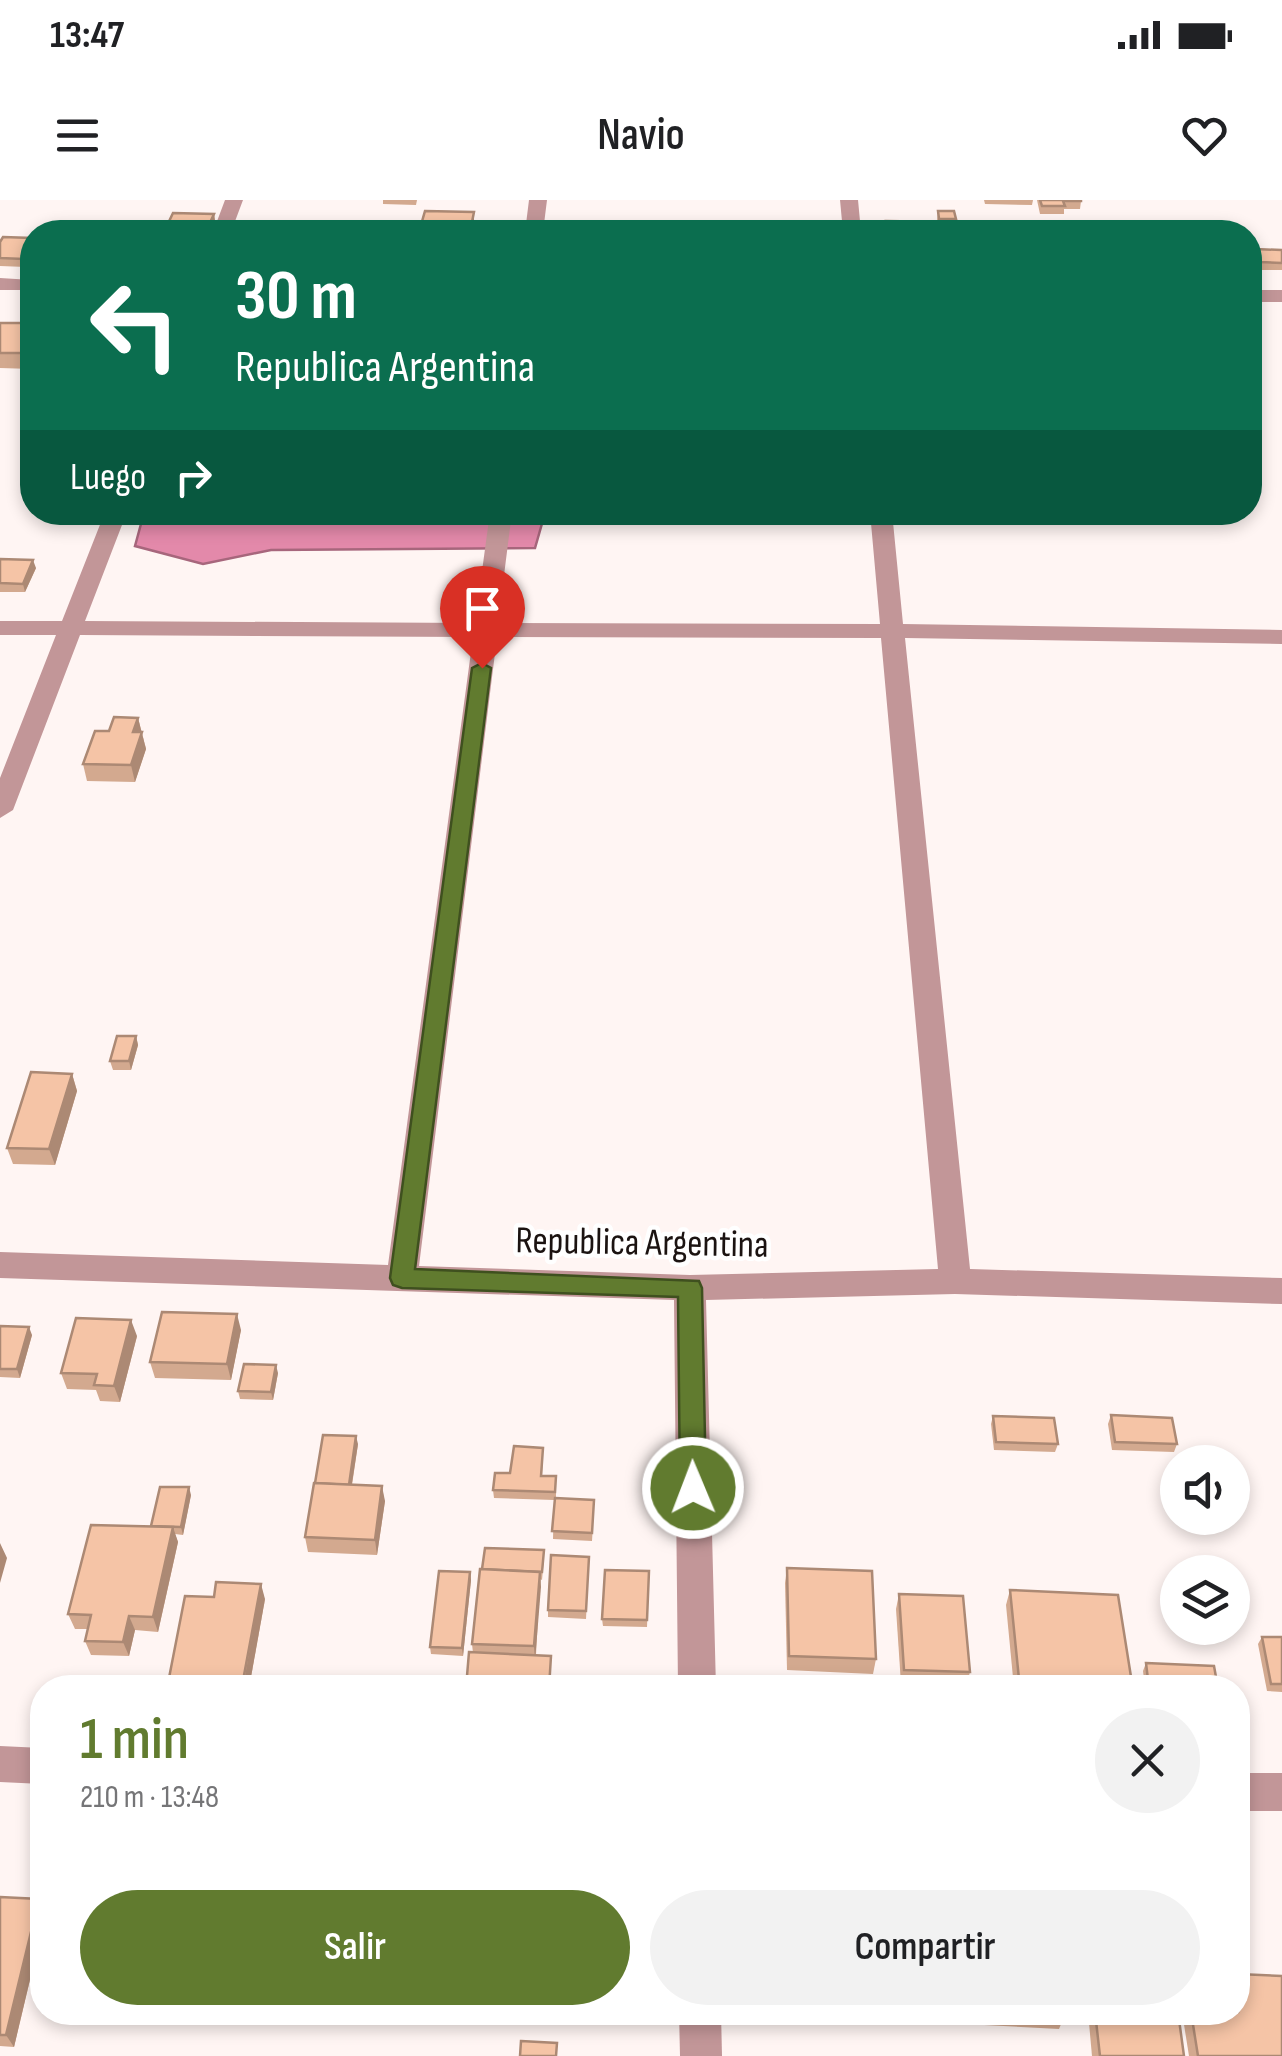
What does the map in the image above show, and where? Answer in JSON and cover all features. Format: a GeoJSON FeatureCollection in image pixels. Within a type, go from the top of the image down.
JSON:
{"type":"FeatureCollection","features":[{"type":"Feature","properties":{"kind":"street"},"geometry":{"type":"LineString","coordinates":[[0,810],[111,525]]}},
{"type":"Feature","properties":{"kind":"street"},"geometry":{"type":"LineString","coordinates":[[402,1278],[499,525]]}},
{"type":"Feature","properties":{"kind":"street"},"geometry":{"type":"LineString","coordinates":[[883,525],[955,1281]]}},
{"type":"Feature","properties":{"kind":"street"},"geometry":{"type":"LineString","coordinates":[[0,628],[895,631],[1282,637]]}},
{"type":"Feature","properties":{"kind":"street","name":"Republica Argentina"},"geometry":{"type":"LineString","coordinates":[[0,1265],[690,1288],[955,1281],[1282,1291]]}},
{"type":"Feature","properties":{"kind":"street"},"geometry":{"type":"LineString","coordinates":[[690,1288],[696,1675]]}},
{"type":"Feature","properties":{"kind":"street"},"geometry":{"type":"LineString","coordinates":[[0,1764],[30,1765]]}},
{"type":"Feature","properties":{"kind":"street"},"geometry":{"type":"LineString","coordinates":[[1250,1792],[1282,1792]]}},
{"type":"Feature","properties":{"kind":"street"},"geometry":{"type":"LineString","coordinates":[[700,2025],[701,2056]]}},
{"type":"Feature","properties":{"kind":"shaded area"},"geometry":{"type":"Polygon","coordinates":[[[141,525],[542,525],[535,548],[271,550],[203,564],[135,546],[141,525]]]}},
{"type":"Feature","properties":{"kind":"building"},"geometry":{"type":"Polygon","coordinates":[[[1040,200],[1081,200],[1081,201],[1042,206],[1040,200]]]}},
{"type":"Feature","properties":{"kind":"building"},"geometry":{"type":"Polygon","coordinates":[[[425,211],[474,212],[472,220],[422,220],[425,211]]]}},
{"type":"Feature","properties":{"kind":"building"},"geometry":{"type":"Polygon","coordinates":[[[938,211],[954,211],[956,219],[939,219],[938,211]]]}},
{"type":"Feature","properties":{"kind":"building"},"geometry":{"type":"Polygon","coordinates":[[[173,213],[214,214],[211,220],[170,220],[173,213]]]}},
{"type":"Feature","properties":{"kind":"building"},"geometry":{"type":"Polygon","coordinates":[[[3,237],[20,238],[20,259],[0,258],[3,237]]]}},
{"type":"Feature","properties":{"kind":"building"},"geometry":{"type":"Polygon","coordinates":[[[1262,249],[1282,250],[1282,263],[1262,262],[1262,249]]]}},
{"type":"Feature","properties":{"kind":"building"},"geometry":{"type":"Polygon","coordinates":[[[0,323],[20,323],[20,353],[0,353],[0,323]]]}},
{"type":"Feature","properties":{"kind":"building"},"geometry":{"type":"Polygon","coordinates":[[[0,559],[33,560],[23,584],[0,583],[0,559]]]}},
{"type":"Feature","properties":{"kind":"building"},"geometry":{"type":"Polygon","coordinates":[[[114,717],[138,718],[133,732],[142,732],[131,765],[83,764],[95,731],[109,731],[114,717]]]}},
{"type":"Feature","properties":{"kind":"building"},"geometry":{"type":"Polygon","coordinates":[[[117,1036],[136,1036],[129,1061],[110,1061],[117,1036]]]}},
{"type":"Feature","properties":{"kind":"building"},"geometry":{"type":"Polygon","coordinates":[[[31,1072],[72,1074],[49,1149],[7,1148],[31,1072]]]}},
{"type":"Feature","properties":{"kind":"building"},"geometry":{"type":"Polygon","coordinates":[[[162,1312],[237,1314],[227,1364],[150,1362],[162,1312]]]}},
{"type":"Feature","properties":{"kind":"building"},"geometry":{"type":"Polygon","coordinates":[[[76,1318],[131,1320],[114,1386],[94,1385],[97,1374],[61,1373],[76,1318]]]}},
{"type":"Feature","properties":{"kind":"building"},"geometry":{"type":"Polygon","coordinates":[[[0,1326],[29,1327],[17,1369],[0,1369],[0,1326]]]}},
{"type":"Feature","properties":{"kind":"building"},"geometry":{"type":"Polygon","coordinates":[[[244,1364],[276,1365],[271,1392],[238,1391],[244,1364]]]}},
{"type":"Feature","properties":{"kind":"building"},"geometry":{"type":"Polygon","coordinates":[[[1111,1415],[1172,1418],[1177,1444],[1115,1442],[1111,1415]]]}},
{"type":"Feature","properties":{"kind":"building"},"geometry":{"type":"Polygon","coordinates":[[[993,1416],[1054,1418],[1058,1444],[996,1442],[993,1416]]]}},
{"type":"Feature","properties":{"kind":"building"},"geometry":{"type":"Polygon","coordinates":[[[323,1435],[356,1436],[349,1485],[315,1483],[323,1435]]]}},
{"type":"Feature","properties":{"kind":"building"},"geometry":{"type":"Polygon","coordinates":[[[514,1446],[543,1448],[541,1476],[556,1476],[555,1492],[493,1490],[495,1473],[510,1473],[514,1446]]]}},
{"type":"Feature","properties":{"kind":"building"},"geometry":{"type":"Polygon","coordinates":[[[314,1483],[382,1486],[375,1540],[305,1537],[314,1483]]]}},
{"type":"Feature","properties":{"kind":"building"},"geometry":{"type":"Polygon","coordinates":[[[160,1487],[189,1487],[181,1527],[151,1526],[160,1487]]]}},
{"type":"Feature","properties":{"kind":"building"},"geometry":{"type":"Polygon","coordinates":[[[555,1498],[594,1500],[592,1533],[552,1531],[555,1498]]]}},
{"type":"Feature","properties":{"kind":"building"},"geometry":{"type":"Polygon","coordinates":[[[91,1525],[173,1527],[153,1617],[129,1616],[123,1642],[85,1641],[91,1615],[68,1614],[91,1525]]]}},
{"type":"Feature","properties":{"kind":"building"},"geometry":{"type":"Polygon","coordinates":[[[485,1548],[544,1550],[542,1572],[482,1569],[485,1548]]]}},
{"type":"Feature","properties":{"kind":"building"},"geometry":{"type":"Polygon","coordinates":[[[551,1555],[589,1557],[586,1611],[548,1610],[551,1555]]]}},
{"type":"Feature","properties":{"kind":"building"},"geometry":{"type":"Polygon","coordinates":[[[787,1568],[872,1571],[876,1659],[789,1656],[787,1568]]]}},
{"type":"Feature","properties":{"kind":"building"},"geometry":{"type":"Polygon","coordinates":[[[480,1569],[540,1572],[534,1646],[472,1644],[480,1569]]]}},
{"type":"Feature","properties":{"kind":"building"},"geometry":{"type":"Polygon","coordinates":[[[605,1570],[649,1571],[647,1620],[602,1619],[605,1570]]]}},
{"type":"Feature","properties":{"kind":"building"},"geometry":{"type":"Polygon","coordinates":[[[439,1571],[470,1572],[462,1648],[430,1647],[439,1571]]]}},
{"type":"Feature","properties":{"kind":"building"},"geometry":{"type":"Polygon","coordinates":[[[216,1582],[261,1584],[244,1675],[170,1675],[185,1596],[214,1597],[216,1582]]]}},
{"type":"Feature","properties":{"kind":"building"},"geometry":{"type":"Polygon","coordinates":[[[1010,1590],[1118,1595],[1131,1675],[1019,1675],[1010,1590]]]}},
{"type":"Feature","properties":{"kind":"building"},"geometry":{"type":"Polygon","coordinates":[[[899,1594],[963,1596],[970,1672],[904,1670],[899,1594]]]}},
{"type":"Feature","properties":{"kind":"building"},"geometry":{"type":"Polygon","coordinates":[[[1262,1637],[1282,1637],[1282,1684],[1271,1684],[1262,1637]]]}},
{"type":"Feature","properties":{"kind":"building"},"geometry":{"type":"Polygon","coordinates":[[[469,1652],[551,1656],[550,1675],[467,1675],[469,1652]]]}},
{"type":"Feature","properties":{"kind":"building"},"geometry":{"type":"Polygon","coordinates":[[[1146,1663],[1214,1666],[1216,1675],[1147,1675],[1146,1663]]]}},
{"type":"Feature","properties":{"kind":"building"},"geometry":{"type":"Polygon","coordinates":[[[0,1897],[30,1899],[30,1936],[6,2035],[0,2035],[0,1897]]]}},
{"type":"Feature","properties":{"kind":"building"},"geometry":{"type":"Polygon","coordinates":[[[1250,1975],[1282,1976],[1282,2056],[1198,2056],[1193,2025],[1250,2025],[1250,1975]]]}},
{"type":"Feature","properties":{"kind":"building"},"geometry":{"type":"Polygon","coordinates":[[[1096,2025],[1180,2025],[1184,2056],[1100,2056],[1096,2025]]]}},
{"type":"Feature","properties":{"kind":"building"},"geometry":{"type":"Polygon","coordinates":[[[521,2041],[557,2043],[556,2056],[520,2056],[521,2041]]]}},
{"type":"Feature","properties":{"kind":"route"},"geometry":{"type":"LineString","coordinates":[[482,668],[402,1278],[690,1288],[693,1488]]}}]}
